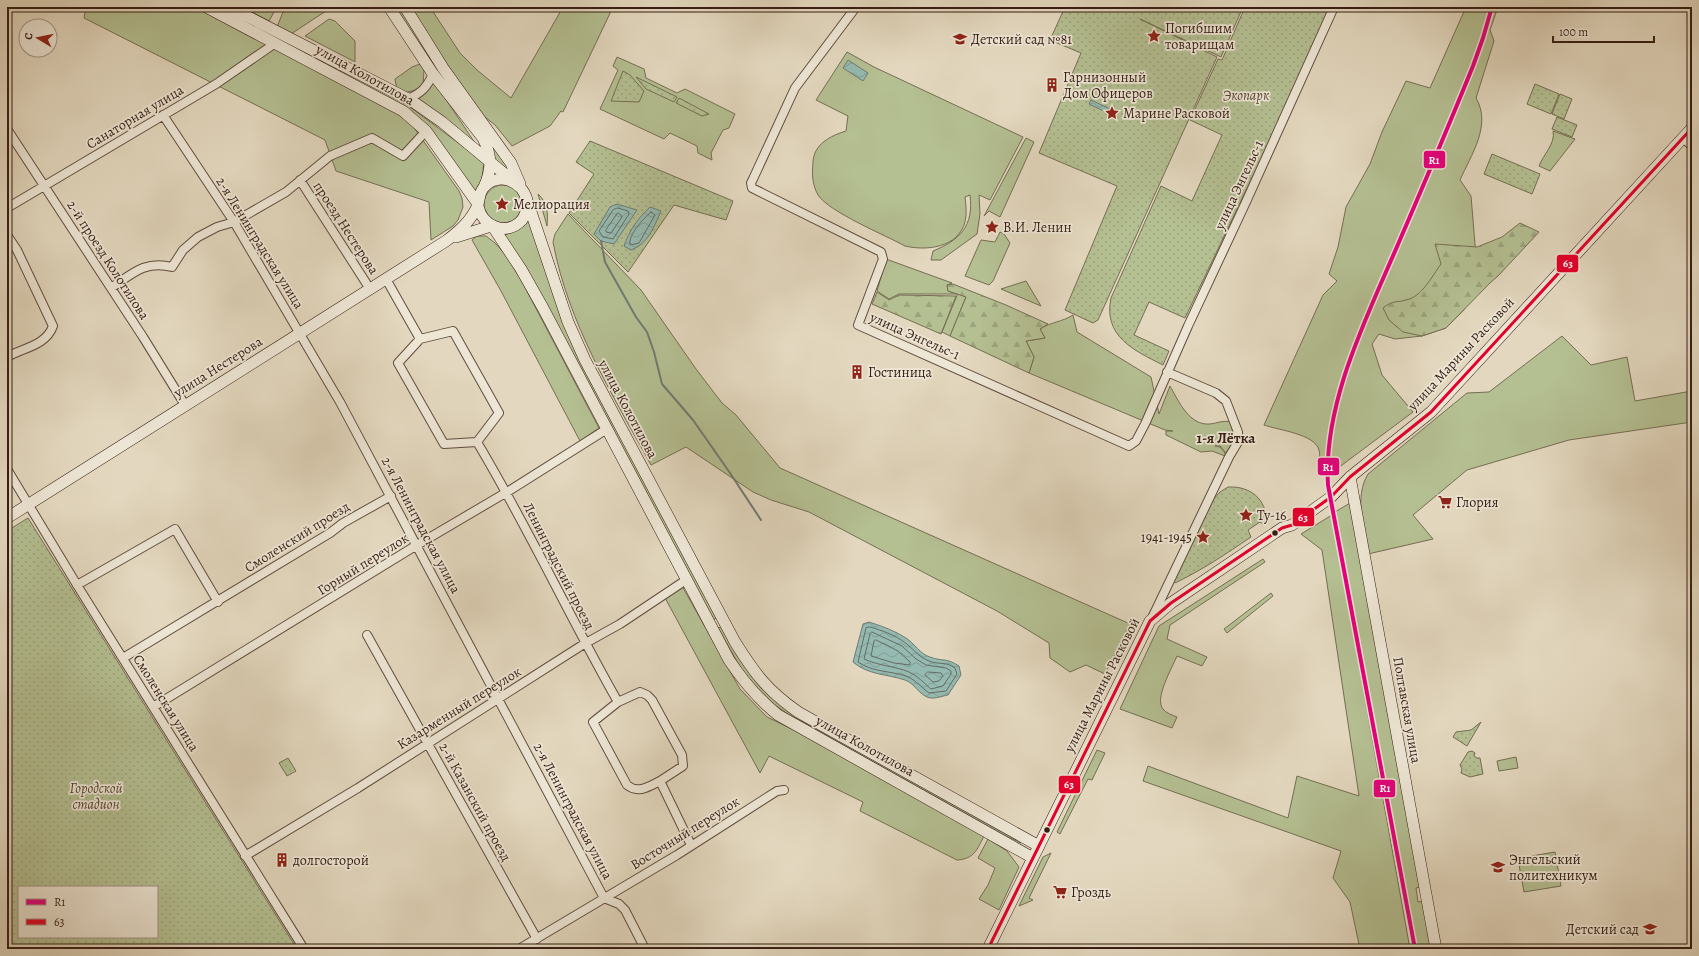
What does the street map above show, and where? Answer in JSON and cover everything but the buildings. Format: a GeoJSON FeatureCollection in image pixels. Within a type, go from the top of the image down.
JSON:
{"type":"FeatureCollection","features":[{"type":"Feature","properties":{"kind":"main road","name":"улица Колотилова"},"geometry":{"type":"LineString","coordinates":[[206,7],[274,44],[387,101],[403,111],[426,131],[478,205],[482,218],[492,226],[521,269],[540,301],[729,660],[744,683],[764,704],[778,715],[1033,858]]}},
{"type":"Feature","properties":{"kind":"main road","name":"улица Колотилова"},"geometry":{"type":"LineString","coordinates":[[229,7],[407,99],[442,122],[518,184],[526,194],[568,322],[585,360],[723,621],[752,670],[774,695],[798,712],[1039,846]]}},
{"type":"Feature","properties":{"kind":"main road"},"geometry":{"type":"LineString","coordinates":[[389,7],[433,74],[483,138],[488,149],[491,162],[488,179],[484,188]]}},
{"type":"Feature","properties":{"kind":"main road"},"geometry":{"type":"LineString","coordinates":[[405,7],[443,68],[511,163],[518,184]]}},
{"type":"Feature","properties":{"kind":"main road","name":"улица Марины Расковой"},"geometry":{"type":"LineString","coordinates":[[988,949],[1150,621],[1171,603],[1282,528],[1292,525],[1331,497],[1350,477],[1431,412],[1692,128]]}},
{"type":"Feature","properties":{"kind":"main road"},"geometry":{"type":"LineString","coordinates":[[478,205],[480,193],[490,182],[498,179],[507,179],[518,184]]}},
{"type":"Feature","properties":{"kind":"main road"},"geometry":{"type":"LineString","coordinates":[[492,226],[501,229],[509,228],[517,224],[523,218],[528,203]]}},
{"type":"Feature","properties":{"kind":"main road","name":"улица Нестерова"},"geometry":{"type":"LineString","coordinates":[[7,518],[446,241],[466,223],[478,205]]}},
{"type":"Feature","properties":{"kind":"main road","name":"улица Нестерова"},"geometry":{"type":"LineString","coordinates":[[446,241],[473,230],[492,226]]}},
{"type":"Feature","properties":{"kind":"main road","name":"Полтавская улица"},"geometry":{"type":"LineString","coordinates":[[1350,477],[1436,949]]}},
{"type":"Feature","properties":{"kind":"main road"},"geometry":{"type":"LineString","coordinates":[[712,628],[723,621]]}},
{"type":"Feature","properties":{"kind":"street","name":"улица Энгельс-1"},"geometry":{"type":"LineString","coordinates":[[856,7],[795,88],[751,183],[752,188],[757,192],[881,252],[883,259],[858,326],[1129,446],[1136,441],[1145,424],[1167,372],[1334,7]]}},
{"type":"Feature","properties":{"kind":"street","name":"Санаторная улица"},"geometry":{"type":"LineString","coordinates":[[7,208],[216,84],[274,44]]}},
{"type":"Feature","properties":{"kind":"street"},"geometry":{"type":"LineString","coordinates":[[407,99],[424,90],[433,74]]}},
{"type":"Feature","properties":{"kind":"street","name":"2-я Ленинградская улица"},"geometry":{"type":"LineString","coordinates":[[163,115],[234,222],[300,333],[391,496],[604,898],[619,904],[625,910],[645,949]]}},
{"type":"Feature","properties":{"kind":"street","name":"2-й проезд Колотилова"},"geometry":{"type":"LineString","coordinates":[[7,129],[111,288],[185,406]]}},
{"type":"Feature","properties":{"kind":"street"},"geometry":{"type":"LineString","coordinates":[[111,288],[145,266],[161,264],[172,267],[183,250],[198,237],[217,227],[234,222],[286,192],[330,156],[372,138],[403,156],[426,131]]}},
{"type":"Feature","properties":{"kind":"street"},"geometry":{"type":"LineString","coordinates":[[1682,138],[1692,146]]}},
{"type":"Feature","properties":{"kind":"street","name":"проезд Нестерова"},"geometry":{"type":"LineString","coordinates":[[300,180],[370,290]]}},
{"type":"Feature","properties":{"kind":"street"},"geometry":{"type":"LineString","coordinates":[[7,235],[17,250],[53,326],[48,336],[39,343],[7,358]]}},
{"type":"Feature","properties":{"kind":"street"},"geometry":{"type":"LineString","coordinates":[[386,279],[420,339]]}},
{"type":"Feature","properties":{"kind":"street"},"geometry":{"type":"LineString","coordinates":[[453,331],[488,392],[499,413],[478,442],[444,444],[401,369],[398,363],[420,339],[453,331]]}},
{"type":"Feature","properties":{"kind":"street"},"geometry":{"type":"LineString","coordinates":[[1150,621],[1229,457],[1238,442],[1238,432],[1226,401],[1216,393],[1167,372]]}},
{"type":"Feature","properties":{"kind":"street","name":"Горный переулок"},"geometry":{"type":"LineString","coordinates":[[153,707],[417,545],[507,492],[607,429]]}},
{"type":"Feature","properties":{"kind":"street","name":"Ленинградский проезд"},"geometry":{"type":"LineString","coordinates":[[478,442],[507,492],[584,644],[618,702]]}},
{"type":"Feature","properties":{"kind":"street","name":"Смоленская улица"},"geometry":{"type":"LineString","coordinates":[[7,469],[122,658],[304,949]]}},
{"type":"Feature","properties":{"kind":"street","name":"Смоленский проезд"},"geometry":{"type":"LineString","coordinates":[[122,658],[218,602],[330,533],[343,523],[391,496]]}},
{"type":"Feature","properties":{"kind":"street"},"geometry":{"type":"LineString","coordinates":[[77,585],[175,529],[218,602]]}},
{"type":"Feature","properties":{"kind":"street","name":"Казарменный переулок"},"geometry":{"type":"LineString","coordinates":[[245,856],[499,699],[584,644],[620,624],[686,580]]}},
{"type":"Feature","properties":{"kind":"street","name":"2-й Казанский проезд"},"geometry":{"type":"LineString","coordinates":[[367,635],[537,939]]}},
{"type":"Feature","properties":{"kind":"street"},"geometry":{"type":"LineString","coordinates":[[640,692],[647,694],[652,700],[682,755],[683,766],[660,781],[638,790],[633,790],[627,785],[593,722],[618,702],[640,692]]}},
{"type":"Feature","properties":{"kind":"street"},"geometry":{"type":"LineString","coordinates":[[660,781],[691,845]]}},
{"type":"Feature","properties":{"kind":"street","name":"Восточный переулок"},"geometry":{"type":"LineString","coordinates":[[519,949],[677,855],[777,791],[784,790]]}},
{"type":"Feature","properties":{"kind":"green space"},"geometry":{"type":"Polygon","coordinates":[[[86,7],[196,7],[266,42],[394,111],[412,125],[459,191],[462,198],[463,207],[458,220],[453,226],[431,240],[429,202],[336,171],[325,140],[84,18],[86,7]]]}},
{"type":"Feature","properties":{"kind":"green space"},"geometry":{"type":"Polygon","coordinates":[[[217,7],[225,7],[406,104],[484,162],[482,178],[475,197],[446,153],[365,87],[317,57],[217,7]]]}},
{"type":"Feature","properties":{"kind":"green space"},"geometry":{"type":"Polygon","coordinates":[[[242,7],[270,7],[275,10],[269,21],[242,7]]]}},
{"type":"Feature","properties":{"kind":"green space"},"geometry":{"type":"Polygon","coordinates":[[[285,7],[332,7],[291,34],[277,27],[285,7]]]}},
{"type":"Feature","properties":{"kind":"green space"},"geometry":{"type":"Polygon","coordinates":[[[409,7],[430,7],[460,53],[477,70],[511,98],[563,7],[613,7],[563,112],[561,111],[550,126],[512,146],[495,125],[480,113],[409,7]]]}},
{"type":"Feature","properties":{"kind":"green space"},"geometry":{"type":"Polygon","coordinates":[[[1065,7],[1145,7],[1155,12],[1158,7],[1243,7],[1221,57],[1140,19],[1217,57],[1098,320],[1093,323],[1065,310],[1117,186],[1039,153],[1081,53],[1050,40],[1065,7]]]}},
{"type":"Feature","properties":{"kind":"green space","name":"Экопарк"},"geometry":{"type":"Polygon","coordinates":[[[1245,7],[1330,7],[1295,88],[1185,318],[1149,302],[1134,335],[1169,351],[1163,365],[1131,347],[1116,332],[1110,311],[1111,298],[1161,186],[1192,201],[1222,135],[1190,120],[1218,59],[1222,60],[1245,7]]]}},
{"type":"Feature","properties":{"kind":"green space"},"geometry":{"type":"Polygon","coordinates":[[[1466,7],[1498,7],[1490,30],[1494,41],[1476,98],[1482,119],[1481,129],[1474,150],[1460,180],[1471,196],[1476,256],[1464,310],[1446,328],[1422,336],[1395,339],[1379,334],[1372,344],[1382,375],[1413,412],[1334,471],[1331,466],[1319,472],[1320,453],[1316,445],[1311,440],[1295,433],[1264,425],[1323,295],[1337,281],[1329,274],[1338,247],[1346,207],[1370,164],[1382,132],[1406,81],[1430,88],[1466,7]]]}},
{"type":"Feature","properties":{"kind":"green space"},"geometry":{"type":"Polygon","coordinates":[[[395,8],[399,8],[512,174],[492,158],[395,8]]]}},
{"type":"Feature","properties":{"kind":"green space"},"geometry":{"type":"Polygon","coordinates":[[[329,19],[335,21],[355,41],[355,62],[305,36],[329,19]]]}},
{"type":"Feature","properties":{"kind":"green space"},"geometry":{"type":"Polygon","coordinates":[[[847,52],[874,67],[1023,137],[990,200],[979,195],[980,214],[977,234],[941,260],[931,260],[933,251],[951,242],[958,237],[963,230],[970,215],[970,195],[965,197],[965,222],[961,231],[956,237],[940,246],[922,248],[905,246],[858,223],[833,209],[824,202],[816,191],[813,179],[813,162],[816,150],[829,138],[846,131],[848,116],[816,100],[847,52]]]}},
{"type":"Feature","properties":{"kind":"green space"},"geometry":{"type":"Polygon","coordinates":[[[617,57],[644,69],[646,78],[677,93],[685,89],[735,114],[729,128],[723,130],[711,153],[712,160],[698,153],[697,146],[670,133],[664,139],[600,109],[618,70],[613,66],[617,57]]]}},
{"type":"Feature","properties":{"kind":"green space"},"geometry":{"type":"Polygon","coordinates":[[[420,64],[424,70],[423,86],[404,92],[397,90],[395,79],[412,67],[420,64]]]}},
{"type":"Feature","properties":{"kind":"green space"},"geometry":{"type":"Polygon","coordinates":[[[623,71],[630,75],[644,91],[639,102],[611,101],[623,71]]]}},
{"type":"Feature","properties":{"kind":"green space"},"geometry":{"type":"Polygon","coordinates":[[[636,77],[677,97],[674,102],[646,89],[636,77]]]}},
{"type":"Feature","properties":{"kind":"green space"},"geometry":{"type":"Polygon","coordinates":[[[433,80],[475,143],[415,99],[426,92],[433,80]]]}},
{"type":"Feature","properties":{"kind":"green space"},"geometry":{"type":"Polygon","coordinates":[[[1535,84],[1559,94],[1551,114],[1527,104],[1535,84]]]}},
{"type":"Feature","properties":{"kind":"green space"},"geometry":{"type":"Polygon","coordinates":[[[1560,94],[1572,99],[1564,119],[1552,114],[1560,94]]]}},
{"type":"Feature","properties":{"kind":"green space"},"geometry":{"type":"Polygon","coordinates":[[[679,98],[709,114],[702,116],[676,103],[679,98]]]}},
{"type":"Feature","properties":{"kind":"green space"},"geometry":{"type":"Polygon","coordinates":[[[1557,117],[1577,125],[1572,137],[1552,129],[1557,117]]]}},
{"type":"Feature","properties":{"kind":"green space"},"geometry":{"type":"Polygon","coordinates":[[[1553,131],[1575,139],[1550,171],[1539,166],[1553,140],[1553,131]]]}},
{"type":"Feature","properties":{"kind":"green space"},"geometry":{"type":"Polygon","coordinates":[[[1026,138],[1034,142],[1000,217],[989,211],[984,216],[1026,138]]]}},
{"type":"Feature","properties":{"kind":"green space"},"geometry":{"type":"Polygon","coordinates":[[[590,141],[733,201],[726,220],[674,205],[628,272],[569,213],[594,174],[576,162],[590,141]]]}},
{"type":"Feature","properties":{"kind":"green space"},"geometry":{"type":"Polygon","coordinates":[[[1492,154],[1540,174],[1532,194],[1484,174],[1492,154]]]}},
{"type":"Feature","properties":{"kind":"green space"},"geometry":{"type":"Polygon","coordinates":[[[499,185],[507,185],[517,190],[521,197],[521,211],[517,218],[507,223],[499,223],[489,218],[487,215],[484,208],[484,200],[489,190],[492,188],[499,185]]]}},
{"type":"Feature","properties":{"kind":"green space"},"geometry":{"type":"Polygon","coordinates":[[[538,194],[544,201],[547,208],[547,226],[538,194]]]}},
{"type":"Feature","properties":{"kind":"green space"},"geometry":{"type":"Polygon","coordinates":[[[568,214],[641,290],[696,369],[722,403],[736,415],[780,468],[1130,624],[1105,674],[1086,665],[1070,672],[1050,658],[1049,643],[997,611],[809,512],[771,500],[753,492],[686,447],[651,465],[593,357],[569,301],[553,242],[555,234],[568,214]]]}},
{"type":"Feature","properties":{"kind":"green space"},"geometry":{"type":"Polygon","coordinates":[[[528,218],[546,270],[718,617],[713,620],[503,236],[519,229],[528,218]]]}},
{"type":"Feature","properties":{"kind":"green space"},"geometry":{"type":"Polygon","coordinates":[[[1520,223],[1539,232],[1446,328],[1422,336],[1403,332],[1389,320],[1383,308],[1386,305],[1406,300],[1417,295],[1441,264],[1435,244],[1477,247],[1502,237],[1520,223]]]}},
{"type":"Feature","properties":{"kind":"green space"},"geometry":{"type":"Polygon","coordinates":[[[1000,232],[1004,234],[1010,243],[993,281],[989,285],[965,276],[981,240],[995,242],[1000,232]]]}},
{"type":"Feature","properties":{"kind":"green space"},"geometry":{"type":"Polygon","coordinates":[[[477,236],[486,236],[505,254],[521,280],[599,428],[580,441],[501,291],[472,240],[477,236]]]}},
{"type":"Feature","properties":{"kind":"green space"},"geometry":{"type":"Polygon","coordinates":[[[886,259],[952,283],[947,285],[948,291],[957,294],[899,294],[889,299],[877,291],[886,259]]]}},
{"type":"Feature","properties":{"kind":"green space"},"geometry":{"type":"Polygon","coordinates":[[[1026,281],[1041,306],[1001,289],[1026,281]]]}},
{"type":"Feature","properties":{"kind":"green space"},"geometry":{"type":"Polygon","coordinates":[[[953,284],[1006,305],[1048,324],[1040,329],[1045,338],[1026,341],[1034,357],[1029,373],[950,336],[966,297],[948,291],[947,285],[953,284]]]}},
{"type":"Feature","properties":{"kind":"green space"},"geometry":{"type":"Polygon","coordinates":[[[877,292],[889,300],[899,295],[956,296],[941,334],[872,304],[877,292]]]}},
{"type":"Feature","properties":{"kind":"green space"},"geometry":{"type":"Polygon","coordinates":[[[958,293],[966,297],[950,336],[942,332],[958,293]]]}},
{"type":"Feature","properties":{"kind":"green space"},"geometry":{"type":"Polygon","coordinates":[[[1073,315],[1077,332],[1151,377],[1159,414],[1170,386],[1185,411],[1196,421],[1203,424],[1223,421],[1231,422],[1234,440],[1226,453],[1220,446],[1215,446],[1220,447],[1225,453],[1225,456],[1212,451],[1201,452],[1166,435],[1166,431],[1173,431],[1165,430],[1029,373],[1034,357],[1026,341],[1045,338],[1040,329],[1073,315]]]}},
{"type":"Feature","properties":{"kind":"green space"},"geometry":{"type":"Polygon","coordinates":[[[1562,336],[1591,365],[1627,357],[1635,401],[1692,391],[1692,422],[1569,440],[1467,470],[1413,515],[1433,539],[1368,554],[1361,513],[1361,503],[1364,483],[1368,474],[1467,393],[1489,392],[1562,336]]]}},
{"type":"Feature","properties":{"kind":"green space"},"geometry":{"type":"Polygon","coordinates":[[[1228,487],[1244,489],[1256,496],[1264,507],[1267,522],[1264,525],[1260,522],[1248,530],[1251,537],[1223,556],[1175,583],[1173,580],[1212,501],[1220,492],[1228,487]]]}},
{"type":"Feature","properties":{"kind":"green space"},"geometry":{"type":"Polygon","coordinates":[[[1350,503],[1421,887],[1416,888],[1418,902],[1424,901],[1432,949],[1415,949],[1335,512],[1350,503]]]}},
{"type":"Feature","properties":{"kind":"green space"},"geometry":{"type":"Polygon","coordinates":[[[1332,515],[1410,949],[1360,949],[1350,902],[1333,878],[1341,851],[1143,781],[1148,766],[1288,818],[1297,776],[1359,796],[1322,550],[1301,534],[1332,515]]]}},
{"type":"Feature","properties":{"kind":"green space","name":"Городской стадион"},"geometry":{"type":"Polygon","coordinates":[[[28,518],[297,949],[7,949],[7,531],[28,518]]]}},
{"type":"Feature","properties":{"kind":"green space"},"geometry":{"type":"Polygon","coordinates":[[[1263,559],[1265,562],[1170,625],[1167,639],[1207,657],[1202,666],[1177,656],[1165,683],[1161,698],[1163,709],[1167,713],[1177,717],[1172,728],[1120,709],[1159,626],[1263,559]]]}},
{"type":"Feature","properties":{"kind":"green space"},"geometry":{"type":"Polygon","coordinates":[[[682,586],[740,689],[767,717],[796,731],[984,836],[974,853],[967,858],[957,860],[860,811],[863,802],[769,756],[760,773],[664,596],[682,586]]]}},
{"type":"Feature","properties":{"kind":"green space"},"geometry":{"type":"Polygon","coordinates":[[[1271,593],[1273,596],[1227,633],[1224,629],[1271,593]]]}},
{"type":"Feature","properties":{"kind":"green space"},"geometry":{"type":"Polygon","coordinates":[[[723,626],[764,686],[1011,834],[1021,843],[788,714],[775,705],[763,695],[743,672],[718,628],[723,626]]]}},
{"type":"Feature","properties":{"kind":"green space"},"geometry":{"type":"Polygon","coordinates":[[[1481,722],[1467,746],[1453,737],[1456,732],[1471,730],[1481,722]]]}},
{"type":"Feature","properties":{"kind":"green space"},"geometry":{"type":"Polygon","coordinates":[[[1097,750],[1105,753],[1092,780],[1088,779],[1060,834],[1057,832],[1097,750]]]}},
{"type":"Feature","properties":{"kind":"green space"},"geometry":{"type":"Polygon","coordinates":[[[1472,751],[1475,753],[1474,756],[1480,758],[1483,774],[1470,777],[1461,773],[1462,769],[1460,765],[1468,752],[1472,751]]]}},
{"type":"Feature","properties":{"kind":"green space"},"geometry":{"type":"Polygon","coordinates":[[[1516,757],[1518,768],[1499,771],[1497,761],[1516,757]]]}},
{"type":"Feature","properties":{"kind":"green space"},"geometry":{"type":"Polygon","coordinates":[[[288,758],[296,771],[287,776],[279,763],[288,758]]]}},
{"type":"Feature","properties":{"kind":"green space"},"geometry":{"type":"Polygon","coordinates":[[[988,839],[1007,851],[1019,867],[999,910],[979,899],[988,885],[995,868],[978,858],[988,839]]]}},
{"type":"Feature","properties":{"kind":"green space"},"geometry":{"type":"Polygon","coordinates":[[[1555,852],[1561,886],[1524,892],[1519,865],[1532,862],[1531,856],[1555,852]]]}},
{"type":"Feature","properties":{"kind":"green space"},"geometry":{"type":"Polygon","coordinates":[[[1051,853],[1029,898],[1033,900],[1019,906],[1043,857],[1051,853]]]}},
{"type":"Feature","properties":{"kind":"water"},"geometry":{"type":"Polygon","coordinates":[[[848,60],[868,73],[863,81],[843,68],[848,60]]]}},
{"type":"Feature","properties":{"kind":"water"},"geometry":{"type":"Polygon","coordinates":[[[1091,100],[1110,109],[1108,113],[1089,104],[1091,100]]]}},
{"type":"Feature","properties":{"kind":"water"},"geometry":{"type":"Polygon","coordinates":[[[617,204],[637,210],[614,244],[601,241],[594,234],[610,207],[617,204]]]}},
{"type":"Feature","properties":{"kind":"water"},"geometry":{"type":"Polygon","coordinates":[[[650,207],[661,211],[650,234],[642,244],[631,250],[624,246],[628,235],[634,225],[650,207]]]}},
{"type":"Feature","properties":{"kind":"water"},"geometry":{"type":"Polygon","coordinates":[[[869,622],[902,635],[926,656],[947,661],[959,666],[961,675],[948,695],[929,698],[908,681],[871,672],[853,662],[863,624],[869,622]]]}},
{"type":"Feature","properties":{"kind":"waterway"},"geometry":{"type":"LineString","coordinates":[[601,241],[605,262],[636,317],[647,332],[662,384],[693,420],[761,520]]}},
{"type":"Feature","properties":{"kind":"transit line","name":"R1"},"geometry":{"type":"LineString","coordinates":[[1415,949],[1328,485],[1328,454],[1332,423],[1340,391],[1361,330],[1473,66],[1492,7]]}},
{"type":"Feature","properties":{"kind":"transit line","name":"63"},"geometry":{"type":"LineString","coordinates":[[988,949],[1150,621],[1171,603],[1282,528],[1292,525],[1331,497],[1350,477],[1431,412],[1692,128]]}},
{"type":"Feature","properties":{"kind":"place","name":"Погибшим товарищам"},"geometry":{"type":"Point","coordinates":[1154,36]}},
{"type":"Feature","properties":{"kind":"place","name":"Детский сад №81"},"geometry":{"type":"Point","coordinates":[960,39]}},
{"type":"Feature","properties":{"kind":"place","name":"Гарнизонный Дом Офицеров"},"geometry":{"type":"Point","coordinates":[1052,85]}},
{"type":"Feature","properties":{"kind":"place","name":"Марине Расковой"},"geometry":{"type":"Point","coordinates":[1112,113]}},
{"type":"Feature","properties":{"kind":"place","name":"Мелиорация"},"geometry":{"type":"Point","coordinates":[502,204]}},
{"type":"Feature","properties":{"kind":"place","name":"В.И. Ленин"},"geometry":{"type":"Point","coordinates":[992,227]}},
{"type":"Feature","properties":{"kind":"place","name":"Гостиница"},"geometry":{"type":"Point","coordinates":[857,372]}},
{"type":"Feature","properties":{"kind":"place","name":"Глория"},"geometry":{"type":"Point","coordinates":[1445,502]}},
{"type":"Feature","properties":{"kind":"place","name":"Ту-16"},"geometry":{"type":"Point","coordinates":[1246,515]}},
{"type":"Feature","properties":{"kind":"place","name":"1941-1945"},"geometry":{"type":"Point","coordinates":[1203,537]}},
{"type":"Feature","properties":{"kind":"place","name":"долгосторой"},"geometry":{"type":"Point","coordinates":[282,860]}},
{"type":"Feature","properties":{"kind":"place","name":"Энгельский политехникум"},"geometry":{"type":"Point","coordinates":[1498,867]}},
{"type":"Feature","properties":{"kind":"place","name":"Гроздь"},"geometry":{"type":"Point","coordinates":[1060,892]}},
{"type":"Feature","properties":{"kind":"place","name":"Детский сад"},"geometry":{"type":"Point","coordinates":[1650,929]}},
{"type":"Feature","properties":{"kind":"district","name":"1-я Лётка"},"geometry":{"type":"Point","coordinates":[1226,438]}}]}
